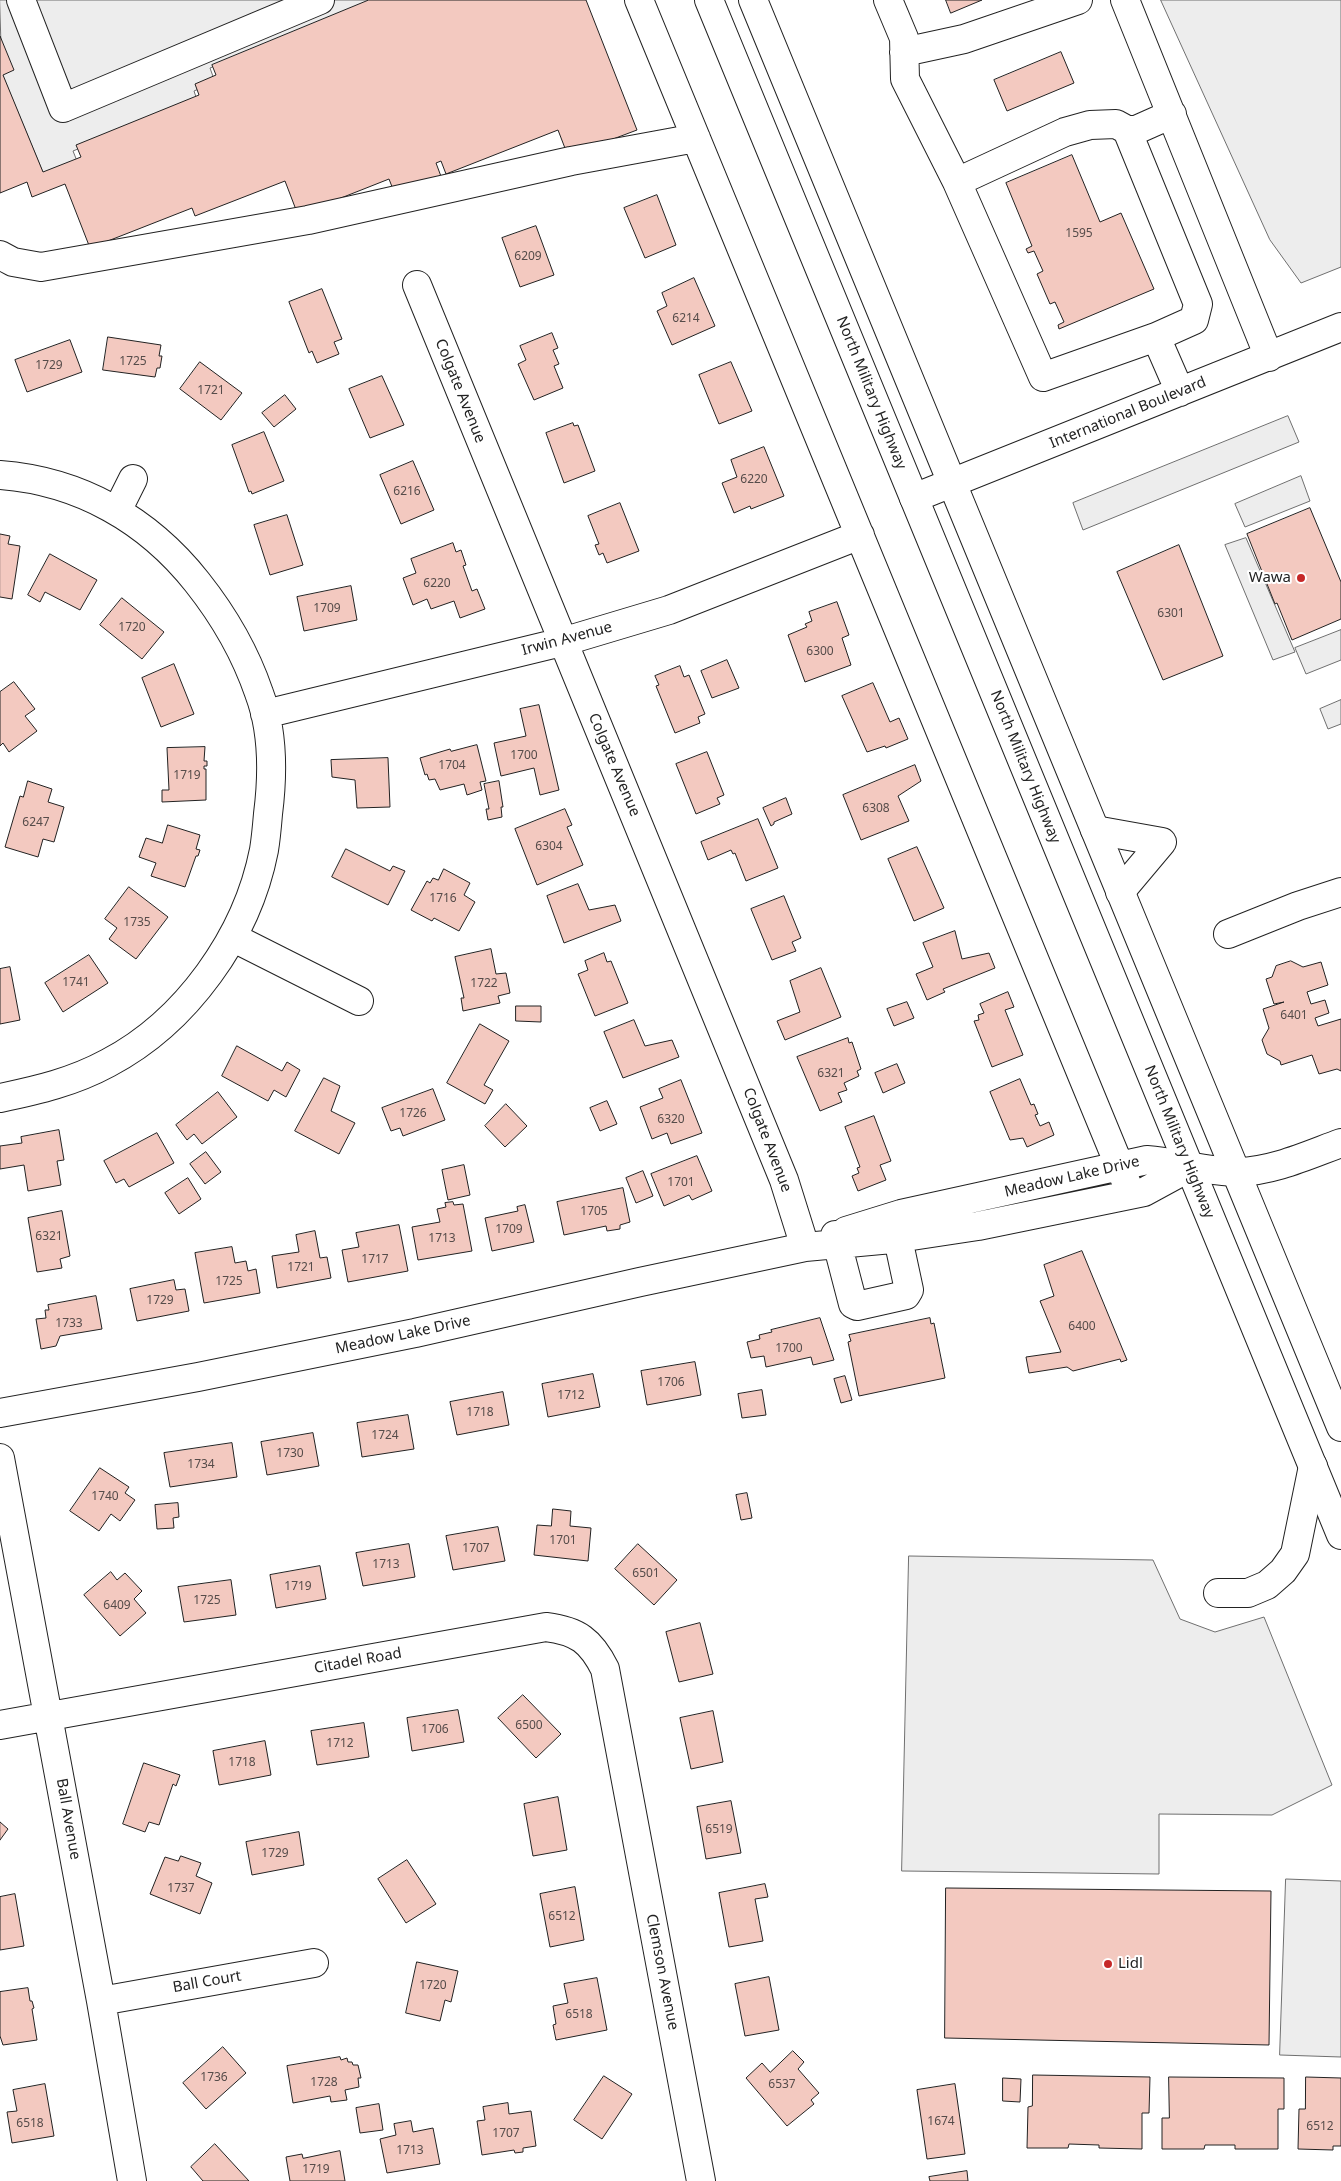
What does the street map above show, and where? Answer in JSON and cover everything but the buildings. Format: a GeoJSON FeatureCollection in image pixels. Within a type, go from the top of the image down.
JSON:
{"type":"FeatureCollection","features":[{"type":"Feature","properties":{"kind":"street"},"geometry":{"type":"LineString","coordinates":[[21,0],[63,108],[320,0]]}},
{"type":"Feature","properties":{"kind":"street"},"geometry":{"type":"LineString","coordinates":[[639,0],[1131,1194]]}},
{"type":"Feature","properties":{"kind":"street","name":"North Military Highway"},"geometry":{"type":"LineString","coordinates":[[709,0],[1341,1534]]}},
{"type":"Feature","properties":{"kind":"street"},"geometry":{"type":"LineString","coordinates":[[753,0],[1341,1427]]}},
{"type":"Feature","properties":{"kind":"street"},"geometry":{"type":"LineString","coordinates":[[888,0],[904,38],[905,80],[957,182],[1043,377],[1156,337],[1194,320],[1198,304],[1127,130]]}},
{"type":"Feature","properties":{"kind":"street"},"geometry":{"type":"LineString","coordinates":[[904,52],[964,39],[1078,0]]}},
{"type":"Feature","properties":{"kind":"street"},"geometry":{"type":"LineString","coordinates":[[1125,0],[1269,357]]}},
{"type":"Feature","properties":{"kind":"street"},"geometry":{"type":"LineString","coordinates":[[957,182],[1065,132],[1099,124],[1116,124],[1127,130],[1136,130],[1172,114]]}},
{"type":"Feature","properties":{"kind":"street"},"geometry":{"type":"LineString","coordinates":[[0,255],[12,262],[41,267],[308,220],[571,161],[696,138]]}},
{"type":"Feature","properties":{"kind":"street","name":"Colgate Avenue"},"geometry":{"type":"LineString","coordinates":[[417,285],[528,553],[562,642],[781,1171],[805,1247]]}},
{"type":"Feature","properties":{"kind":"street","name":"International Boulevard"},"geometry":{"type":"LineString","coordinates":[[914,498],[1341,327]]}},
{"type":"Feature","properties":{"kind":"street"},"geometry":{"type":"LineString","coordinates":[[1156,337],[1180,392]]}},
{"type":"Feature","properties":{"kind":"street"},"geometry":{"type":"LineString","coordinates":[[0,475],[52,484],[91,498],[117,511],[149,532],[185,566],[216,605],[241,648],[260,693],[265,714],[270,754],[271,789],[264,850],[252,892],[232,937],[206,977],[178,1011],[146,1039],[110,1062],[79,1078],[54,1086],[0,1098]]}},
{"type":"Feature","properties":{"kind":"street"},"geometry":{"type":"LineString","coordinates":[[117,511],[133,479]]}},
{"type":"Feature","properties":{"kind":"street","name":"Irwin Avenue"},"geometry":{"type":"LineString","coordinates":[[265,714],[562,642],[669,610],[860,535]]}},
{"type":"Feature","properties":{"kind":"street"},"geometry":{"type":"LineString","coordinates":[[1095,830],[1162,842],[1120,892]]}},
{"type":"Feature","properties":{"kind":"street"},"geometry":{"type":"LineString","coordinates":[[1228,934],[1298,906],[1341,892]]}},
{"type":"Feature","properties":{"kind":"street"},"geometry":{"type":"LineString","coordinates":[[232,937],[359,1001]]}},
{"type":"Feature","properties":{"kind":"street"},"geometry":{"type":"LineString","coordinates":[[1190,1166],[1236,1172],[1280,1165],[1341,1143]]}},
{"type":"Feature","properties":{"kind":"street","name":"Meadow Lake Drive"},"geometry":{"type":"LineString","coordinates":[[0,1413],[198,1377],[406,1335],[896,1227],[1147,1160],[1171,1161],[1190,1166]]}},
{"type":"Feature","properties":{"kind":"street","name":"Meadow Lake Drive"},"geometry":{"type":"LineString","coordinates":[[896,1227],[978,1226],[1144,1192],[1190,1166]]}},
{"type":"Feature","properties":{"kind":"street"},"geometry":{"type":"LineString","coordinates":[[836,1239],[853,1304],[857,1306],[906,1295],[909,1290],[896,1227]]}},
{"type":"Feature","properties":{"kind":"street","name":"Ball Avenue"},"geometry":{"type":"LineString","coordinates":[[0,1458],[49,1716],[132,2181]]}},
{"type":"Feature","properties":{"kind":"street"},"geometry":{"type":"LineString","coordinates":[[1218,1593],[1248,1593],[1267,1585],[1284,1571],[1295,1554],[1313,1466]]}},
{"type":"Feature","properties":{"kind":"street","name":"Citadel Road"},"geometry":{"type":"LineString","coordinates":[[0,1725],[546,1627],[566,1630],[583,1638],[597,1652],[605,1669],[623,1763]]}},
{"type":"Feature","properties":{"kind":"street","name":"Clemson Avenue"},"geometry":{"type":"LineString","coordinates":[[623,1763],[701,2181]]}},
{"type":"Feature","properties":{"kind":"street","name":"Ball Court"},"geometry":{"type":"LineString","coordinates":[[101,2001],[314,1963]]}},
{"type":"Feature","properties":{"kind":"shaded area"},"geometry":{"type":"Polygon","coordinates":[[[0,0],[377,0],[210,68],[215,82],[194,91],[197,100],[73,151],[77,161],[44,175],[2,74],[0,0]]]}},
{"type":"Feature","properties":{"kind":"shaded area"},"geometry":{"type":"Polygon","coordinates":[[[1161,0],[1341,0],[1341,267],[1301,283],[1270,240],[1161,0]]]}},
{"type":"Feature","properties":{"kind":"shaded area"},"geometry":{"type":"Polygon","coordinates":[[[1288,416],[1299,442],[1083,530],[1073,503],[1288,416]]]}},
{"type":"Feature","properties":{"kind":"shaded area"},"geometry":{"type":"Polygon","coordinates":[[[1301,476],[1310,501],[1245,527],[1235,504],[1301,476]]]}},
{"type":"Feature","properties":{"kind":"shaded area"},"geometry":{"type":"Polygon","coordinates":[[[1246,538],[1295,652],[1273,660],[1225,545],[1246,538]]]}},
{"type":"Feature","properties":{"kind":"shaded area"},"geometry":{"type":"Polygon","coordinates":[[[1341,630],[1341,660],[1306,674],[1295,648],[1341,630]]]}},
{"type":"Feature","properties":{"kind":"shaded area"},"geometry":{"type":"Polygon","coordinates":[[[1341,700],[1341,724],[1328,729],[1320,709],[1341,700]]]}},
{"type":"Feature","properties":{"kind":"shaded area"},"geometry":{"type":"Polygon","coordinates":[[[909,1556],[1153,1560],[1180,1619],[1215,1632],[1264,1617],[1332,1785],[1272,1815],[1159,1814],[1159,1874],[902,1871],[909,1556]]]}},
{"type":"Feature","properties":{"kind":"shaded area"},"geometry":{"type":"Polygon","coordinates":[[[1286,1879],[1341,1881],[1341,2057],[1280,2055],[1286,1879]]]}},
{"type":"Feature","properties":{"kind":"place","name":"Wawa"},"geometry":{"type":"Point","coordinates":[1301,578]}},
{"type":"Feature","properties":{"kind":"place","name":"Lidl"},"geometry":{"type":"Point","coordinates":[1108,1964]}}]}
